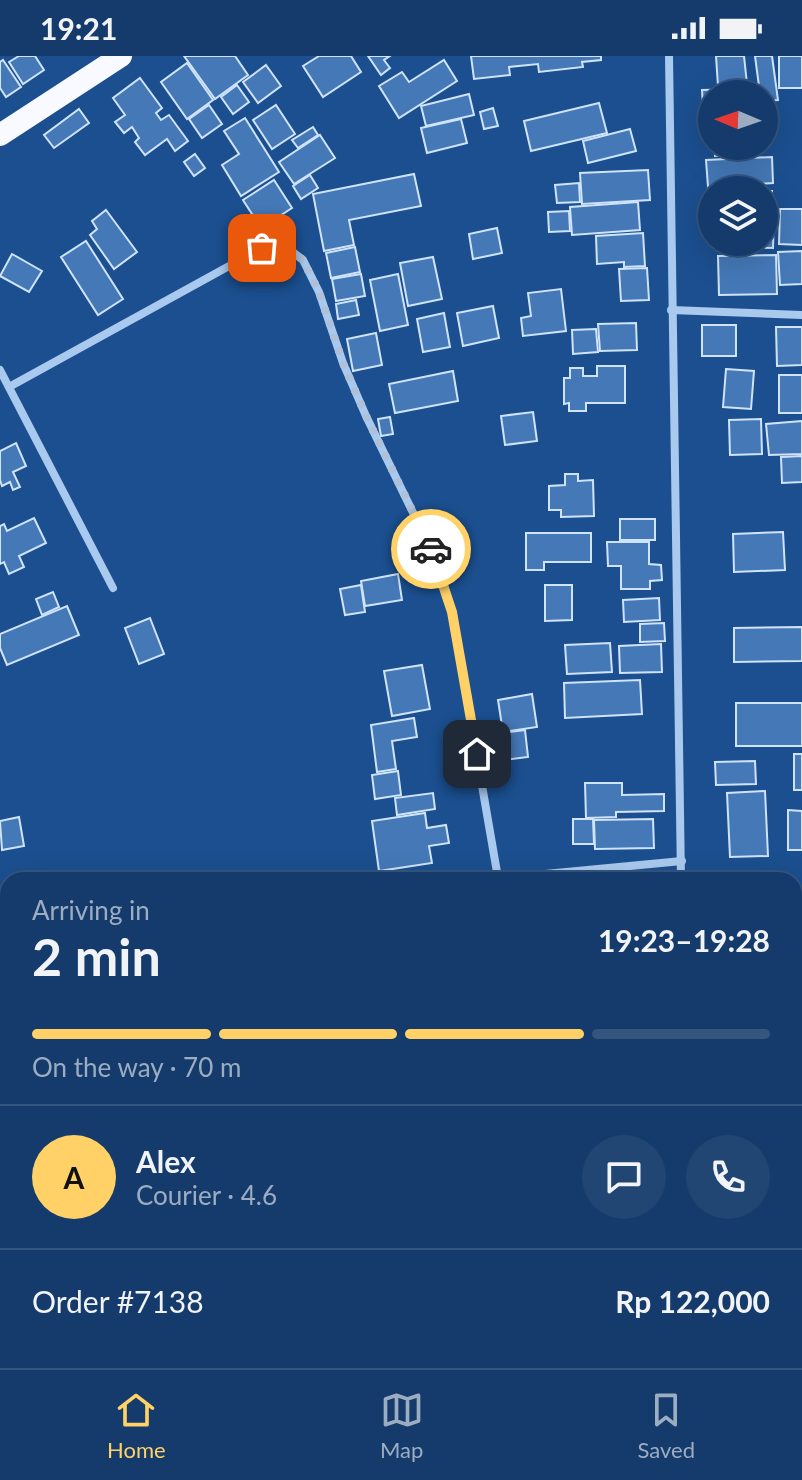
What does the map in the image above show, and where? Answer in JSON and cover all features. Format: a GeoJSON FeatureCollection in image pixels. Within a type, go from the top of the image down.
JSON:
{"type":"FeatureCollection","features":[{"type":"Feature","properties":{"kind":"highway"},"geometry":{"type":"LineString","coordinates":[[0,135],[121,56]]}},
{"type":"Feature","properties":{"kind":"street"},"geometry":{"type":"LineString","coordinates":[[669,56],[681,872]]}},
{"type":"Feature","properties":{"kind":"street"},"geometry":{"type":"LineString","coordinates":[[9,387],[262,248],[285,246],[303,260],[319,292],[343,363],[366,416],[430,546],[444,584],[452,612],[497,872]]}},
{"type":"Feature","properties":{"kind":"street"},"geometry":{"type":"LineString","coordinates":[[671,310],[802,315]]}},
{"type":"Feature","properties":{"kind":"street"},"geometry":{"type":"LineString","coordinates":[[0,370],[113,588]]}},
{"type":"Feature","properties":{"kind":"street"},"geometry":{"type":"LineString","coordinates":[[563,872],[682,861]]}},
{"type":"Feature","properties":{"kind":"building"},"geometry":{"type":"Polygon","coordinates":[[[19,56],[35,56],[44,70],[23,84],[9,62],[19,56]]]}},
{"type":"Feature","properties":{"kind":"building"},"geometry":{"type":"Polygon","coordinates":[[[184,56],[235,56],[248,75],[215,99],[184,56]]]}},
{"type":"Feature","properties":{"kind":"building"},"geometry":{"type":"Polygon","coordinates":[[[319,56],[351,56],[361,72],[323,97],[303,66],[319,56]]]}},
{"type":"Feature","properties":{"kind":"building"},"geometry":{"type":"Polygon","coordinates":[[[368,56],[390,56],[384,60],[390,68],[381,75],[368,56]]]}},
{"type":"Feature","properties":{"kind":"building"},"geometry":{"type":"Polygon","coordinates":[[[471,56],[601,56],[601,60],[582,62],[583,67],[539,72],[538,64],[509,67],[510,75],[474,79],[471,56]]]}},
{"type":"Feature","properties":{"kind":"building"},"geometry":{"type":"Polygon","coordinates":[[[716,56],[744,56],[747,80],[718,80],[716,56]]]}},
{"type":"Feature","properties":{"kind":"building"},"geometry":{"type":"Polygon","coordinates":[[[755,56],[772,56],[775,80],[758,80],[755,56]]]}},
{"type":"Feature","properties":{"kind":"building"},"geometry":{"type":"Polygon","coordinates":[[[779,56],[802,56],[802,88],[779,88],[779,56]]]}},
{"type":"Feature","properties":{"kind":"building"},"geometry":{"type":"Polygon","coordinates":[[[3,60],[21,87],[6,97],[0,88],[0,62],[3,60]]]}},
{"type":"Feature","properties":{"kind":"building"},"geometry":{"type":"Polygon","coordinates":[[[444,60],[457,81],[399,118],[379,86],[402,72],[409,82],[444,60]]]}},
{"type":"Feature","properties":{"kind":"building"},"geometry":{"type":"Polygon","coordinates":[[[187,63],[213,100],[187,119],[161,82],[187,63]]]}},
{"type":"Feature","properties":{"kind":"building"},"geometry":{"type":"Polygon","coordinates":[[[266,65],[281,86],[258,103],[243,82],[266,65]]]}},
{"type":"Feature","properties":{"kind":"building"},"geometry":{"type":"Polygon","coordinates":[[[140,78],[162,108],[156,113],[161,120],[169,115],[188,141],[175,151],[167,139],[145,155],[135,142],[139,138],[132,127],[124,133],[115,122],[125,115],[113,98],[140,78]]]}},
{"type":"Feature","properties":{"kind":"building"},"geometry":{"type":"Polygon","coordinates":[[[237,85],[249,102],[233,114],[221,97],[237,85]]]}},
{"type":"Feature","properties":{"kind":"building"},"geometry":{"type":"Polygon","coordinates":[[[469,94],[474,115],[426,126],[421,106],[469,94]]]}},
{"type":"Feature","properties":{"kind":"building"},"geometry":{"type":"Polygon","coordinates":[[[599,103],[607,133],[531,151],[524,121],[599,103]]]}},
{"type":"Feature","properties":{"kind":"building"},"geometry":{"type":"Polygon","coordinates":[[[209,105],[222,124],[202,138],[189,119],[209,105]]]}},
{"type":"Feature","properties":{"kind":"building"},"geometry":{"type":"Polygon","coordinates":[[[276,105],[295,134],[272,149],[253,120],[276,105]]]}},
{"type":"Feature","properties":{"kind":"building"},"geometry":{"type":"Polygon","coordinates":[[[493,108],[498,126],[484,129],[480,112],[493,108]]]}},
{"type":"Feature","properties":{"kind":"building"},"geometry":{"type":"Polygon","coordinates":[[[79,109],[89,123],[54,148],[44,135],[79,109]]]}},
{"type":"Feature","properties":{"kind":"building"},"geometry":{"type":"Polygon","coordinates":[[[245,118],[279,172],[241,196],[222,165],[239,154],[224,131],[245,118]]]}},
{"type":"Feature","properties":{"kind":"building"},"geometry":{"type":"Polygon","coordinates":[[[461,119],[467,143],[427,153],[421,128],[461,119]]]}},
{"type":"Feature","properties":{"kind":"building"},"geometry":{"type":"Polygon","coordinates":[[[313,127],[318,135],[298,148],[292,140],[313,127]]]}},
{"type":"Feature","properties":{"kind":"building"},"geometry":{"type":"Polygon","coordinates":[[[630,129],[636,151],[588,163],[583,141],[630,129]]]}},
{"type":"Feature","properties":{"kind":"building"},"geometry":{"type":"Polygon","coordinates":[[[320,135],[335,158],[294,184],[279,162],[320,135]]]}},
{"type":"Feature","properties":{"kind":"building"},"geometry":{"type":"Polygon","coordinates":[[[195,154],[205,168],[194,176],[184,162],[195,154]]]}},
{"type":"Feature","properties":{"kind":"building"},"geometry":{"type":"Polygon","coordinates":[[[706,160],[772,160],[773,176],[707,176],[706,160]]]}},
{"type":"Feature","properties":{"kind":"building"},"geometry":{"type":"Polygon","coordinates":[[[648,170],[650,200],[582,204],[580,173],[648,170]]]}},
{"type":"Feature","properties":{"kind":"building"},"geometry":{"type":"Polygon","coordinates":[[[414,174],[421,206],[349,220],[354,245],[324,251],[313,194],[414,174]]]}},
{"type":"Feature","properties":{"kind":"building"},"geometry":{"type":"Polygon","coordinates":[[[310,175],[318,188],[301,199],[293,186],[310,175]]]}},
{"type":"Feature","properties":{"kind":"building"},"geometry":{"type":"Polygon","coordinates":[[[274,180],[292,208],[261,228],[243,200],[274,180]]]}},
{"type":"Feature","properties":{"kind":"building"},"geometry":{"type":"Polygon","coordinates":[[[579,183],[580,202],[557,203],[555,185],[579,183]]]}},
{"type":"Feature","properties":{"kind":"building"},"geometry":{"type":"Polygon","coordinates":[[[638,202],[640,230],[572,235],[570,207],[638,202]]]}},
{"type":"Feature","properties":{"kind":"building"},"geometry":{"type":"Polygon","coordinates":[[[780,209],[802,209],[802,245],[779,244],[780,209]]]}},
{"type":"Feature","properties":{"kind":"building"},"geometry":{"type":"Polygon","coordinates":[[[106,210],[137,252],[114,269],[90,235],[97,229],[92,221],[106,210]]]}},
{"type":"Feature","properties":{"kind":"building"},"geometry":{"type":"Polygon","coordinates":[[[569,211],[570,231],[549,232],[548,212],[569,211]]]}},
{"type":"Feature","properties":{"kind":"building"},"geometry":{"type":"Polygon","coordinates":[[[497,228],[502,253],[473,259],[469,234],[497,228]]]}},
{"type":"Feature","properties":{"kind":"building"},"geometry":{"type":"Polygon","coordinates":[[[643,233],[645,266],[624,267],[624,262],[597,264],[596,236],[643,233]]]}},
{"type":"Feature","properties":{"kind":"building"},"geometry":{"type":"Polygon","coordinates":[[[86,241],[123,299],[98,315],[61,257],[86,241]]]}},
{"type":"Feature","properties":{"kind":"building"},"geometry":{"type":"Polygon","coordinates":[[[355,247],[360,272],[331,278],[326,253],[355,247]]]}},
{"type":"Feature","properties":{"kind":"building"},"geometry":{"type":"Polygon","coordinates":[[[802,251],[802,284],[780,285],[778,252],[802,251]]]}},
{"type":"Feature","properties":{"kind":"building"},"geometry":{"type":"Polygon","coordinates":[[[12,254],[42,271],[29,292],[0,276],[12,254]]]}},
{"type":"Feature","properties":{"kind":"building"},"geometry":{"type":"Polygon","coordinates":[[[718,256],[776,256],[777,294],[719,295],[718,256]]]}},
{"type":"Feature","properties":{"kind":"building"},"geometry":{"type":"Polygon","coordinates":[[[433,257],[442,299],[408,306],[400,263],[433,257]]]}},
{"type":"Feature","properties":{"kind":"building"},"geometry":{"type":"Polygon","coordinates":[[[647,268],[649,300],[621,301],[619,269],[647,268]]]}},
{"type":"Feature","properties":{"kind":"building"},"geometry":{"type":"Polygon","coordinates":[[[361,274],[365,296],[336,301],[332,279],[361,274]]]}},
{"type":"Feature","properties":{"kind":"building"},"geometry":{"type":"Polygon","coordinates":[[[398,274],[408,325],[380,331],[370,280],[398,274]]]}},
{"type":"Feature","properties":{"kind":"building"},"geometry":{"type":"Polygon","coordinates":[[[561,289],[566,331],[523,336],[521,318],[531,316],[528,293],[561,289]]]}},
{"type":"Feature","properties":{"kind":"building"},"geometry":{"type":"Polygon","coordinates":[[[356,300],[359,315],[338,319],[336,304],[356,300]]]}},
{"type":"Feature","properties":{"kind":"building"},"geometry":{"type":"Polygon","coordinates":[[[493,306],[499,338],[463,346],[457,313],[493,306]]]}},
{"type":"Feature","properties":{"kind":"building"},"geometry":{"type":"Polygon","coordinates":[[[444,313],[450,347],[423,352],[417,319],[444,313]]]}},
{"type":"Feature","properties":{"kind":"building"},"geometry":{"type":"Polygon","coordinates":[[[636,323],[637,350],[600,351],[598,324],[636,323]]]}},
{"type":"Feature","properties":{"kind":"building"},"geometry":{"type":"Polygon","coordinates":[[[702,325],[736,325],[736,356],[702,356],[702,325]]]}},
{"type":"Feature","properties":{"kind":"building"},"geometry":{"type":"Polygon","coordinates":[[[776,327],[802,327],[802,365],[777,366],[776,327]]]}},
{"type":"Feature","properties":{"kind":"building"},"geometry":{"type":"Polygon","coordinates":[[[596,329],[598,352],[573,354],[572,330],[596,329]]]}},
{"type":"Feature","properties":{"kind":"building"},"geometry":{"type":"Polygon","coordinates":[[[376,333],[382,365],[353,371],[347,339],[376,333]]]}},
{"type":"Feature","properties":{"kind":"building"},"geometry":{"type":"Polygon","coordinates":[[[597,366],[625,366],[625,403],[586,403],[586,411],[569,411],[569,403],[564,404],[564,378],[570,378],[570,368],[583,368],[583,376],[597,376],[597,366]]]}},
{"type":"Feature","properties":{"kind":"building"},"geometry":{"type":"Polygon","coordinates":[[[726,369],[754,371],[751,409],[723,407],[726,369]]]}},
{"type":"Feature","properties":{"kind":"building"},"geometry":{"type":"Polygon","coordinates":[[[453,371],[458,401],[395,413],[389,384],[453,371]]]}},
{"type":"Feature","properties":{"kind":"building"},"geometry":{"type":"Polygon","coordinates":[[[779,375],[802,375],[802,413],[779,413],[779,375]]]}},
{"type":"Feature","properties":{"kind":"building"},"geometry":{"type":"Polygon","coordinates":[[[533,412],[537,441],[505,445],[501,416],[533,412]]]}},
{"type":"Feature","properties":{"kind":"building"},"geometry":{"type":"Polygon","coordinates":[[[390,417],[393,434],[381,436],[378,419],[390,417]]]}},
{"type":"Feature","properties":{"kind":"building"},"geometry":{"type":"Polygon","coordinates":[[[761,419],[762,454],[730,455],[729,420],[761,419]]]}},
{"type":"Feature","properties":{"kind":"building"},"geometry":{"type":"Polygon","coordinates":[[[802,421],[802,454],[769,455],[766,424],[802,421]]]}},
{"type":"Feature","properties":{"kind":"building"},"geometry":{"type":"Polygon","coordinates":[[[16,443],[26,466],[13,472],[20,487],[13,490],[10,482],[2,486],[0,480],[0,451],[16,443]]]}},
{"type":"Feature","properties":{"kind":"building"},"geometry":{"type":"Polygon","coordinates":[[[802,456],[802,482],[782,483],[781,457],[802,456]]]}},
{"type":"Feature","properties":{"kind":"building"},"geometry":{"type":"Polygon","coordinates":[[[565,474],[578,474],[578,481],[593,480],[594,516],[561,517],[561,510],[549,510],[549,486],[565,485],[565,474]]]}},
{"type":"Feature","properties":{"kind":"building"},"geometry":{"type":"Polygon","coordinates":[[[34,518],[46,543],[19,556],[24,567],[9,574],[4,562],[0,564],[0,526],[4,524],[7,531],[34,518]]]}},
{"type":"Feature","properties":{"kind":"building"},"geometry":{"type":"Polygon","coordinates":[[[620,519],[655,519],[655,540],[620,540],[620,519]]]}},
{"type":"Feature","properties":{"kind":"building"},"geometry":{"type":"Polygon","coordinates":[[[783,532],[785,570],[734,572],[733,534],[783,532]]]}},
{"type":"Feature","properties":{"kind":"building"},"geometry":{"type":"Polygon","coordinates":[[[526,533],[591,533],[591,562],[544,562],[544,570],[526,570],[526,533]]]}},
{"type":"Feature","properties":{"kind":"building"},"geometry":{"type":"Polygon","coordinates":[[[607,542],[649,542],[649,564],[661,565],[662,580],[650,581],[650,589],[621,589],[621,566],[608,566],[607,542]]]}},
{"type":"Feature","properties":{"kind":"building"},"geometry":{"type":"Polygon","coordinates":[[[398,574],[402,600],[365,606],[361,581],[398,574]]]}},
{"type":"Feature","properties":{"kind":"building"},"geometry":{"type":"Polygon","coordinates":[[[361,585],[365,612],[345,615],[340,589],[361,585]]]}},
{"type":"Feature","properties":{"kind":"building"},"geometry":{"type":"Polygon","coordinates":[[[545,585],[572,585],[572,620],[545,621],[545,585]]]}},
{"type":"Feature","properties":{"kind":"building"},"geometry":{"type":"Polygon","coordinates":[[[53,592],[59,607],[42,615],[36,599],[53,592]]]}},
{"type":"Feature","properties":{"kind":"building"},"geometry":{"type":"Polygon","coordinates":[[[659,598],[660,620],[624,622],[623,600],[659,598]]]}},
{"type":"Feature","properties":{"kind":"building"},"geometry":{"type":"Polygon","coordinates":[[[67,606],[79,635],[7,665],[0,648],[0,634],[67,606]]]}},
{"type":"Feature","properties":{"kind":"building"},"geometry":{"type":"Polygon","coordinates":[[[150,618],[164,654],[139,664],[125,628],[150,618]]]}},
{"type":"Feature","properties":{"kind":"building"},"geometry":{"type":"Polygon","coordinates":[[[664,623],[665,641],[640,642],[640,624],[664,623]]]}},
{"type":"Feature","properties":{"kind":"building"},"geometry":{"type":"Polygon","coordinates":[[[802,627],[802,661],[734,662],[734,628],[802,627]]]}},
{"type":"Feature","properties":{"kind":"building"},"geometry":{"type":"Polygon","coordinates":[[[610,643],[612,672],[567,674],[565,645],[610,643]]]}},
{"type":"Feature","properties":{"kind":"building"},"geometry":{"type":"Polygon","coordinates":[[[661,644],[662,672],[620,673],[619,646],[661,644]]]}},
{"type":"Feature","properties":{"kind":"building"},"geometry":{"type":"Polygon","coordinates":[[[422,665],[430,709],[392,716],[384,671],[422,665]]]}},
{"type":"Feature","properties":{"kind":"building"},"geometry":{"type":"Polygon","coordinates":[[[640,680],[642,714],[565,718],[564,683],[640,680]]]}},
{"type":"Feature","properties":{"kind":"building"},"geometry":{"type":"Polygon","coordinates":[[[532,694],[537,727],[503,732],[498,700],[532,694]]]}},
{"type":"Feature","properties":{"kind":"building"},"geometry":{"type":"Polygon","coordinates":[[[736,703],[802,703],[802,746],[736,746],[736,703]]]}},
{"type":"Feature","properties":{"kind":"building"},"geometry":{"type":"Polygon","coordinates":[[[414,718],[417,737],[392,741],[396,769],[377,772],[371,725],[414,718]]]}},
{"type":"Feature","properties":{"kind":"building"},"geometry":{"type":"Polygon","coordinates":[[[525,730],[528,757],[496,761],[493,734],[525,730]]]}},
{"type":"Feature","properties":{"kind":"building"},"geometry":{"type":"Polygon","coordinates":[[[794,754],[802,754],[802,790],[794,790],[794,754]]]}},
{"type":"Feature","properties":{"kind":"building"},"geometry":{"type":"Polygon","coordinates":[[[755,761],[756,784],[716,785],[715,762],[755,761]]]}},
{"type":"Feature","properties":{"kind":"building"},"geometry":{"type":"Polygon","coordinates":[[[398,771],[401,795],[375,799],[372,775],[398,771]]]}},
{"type":"Feature","properties":{"kind":"building"},"geometry":{"type":"Polygon","coordinates":[[[585,783],[622,783],[622,795],[664,794],[664,811],[616,812],[616,817],[586,818],[585,783]]]}},
{"type":"Feature","properties":{"kind":"building"},"geometry":{"type":"Polygon","coordinates":[[[765,791],[768,856],[730,857],[727,793],[765,791]]]}},
{"type":"Feature","properties":{"kind":"building"},"geometry":{"type":"Polygon","coordinates":[[[433,793],[435,809],[397,815],[395,798],[433,793]]]}},
{"type":"Feature","properties":{"kind":"building"},"geometry":{"type":"Polygon","coordinates":[[[788,810],[802,811],[802,850],[788,850],[788,810]]]}},
{"type":"Feature","properties":{"kind":"building"},"geometry":{"type":"Polygon","coordinates":[[[425,813],[427,828],[446,825],[449,843],[429,846],[432,863],[379,871],[372,821],[425,813]]]}},
{"type":"Feature","properties":{"kind":"building"},"geometry":{"type":"Polygon","coordinates":[[[19,817],[24,846],[2,850],[0,821],[19,817]]]}},
{"type":"Feature","properties":{"kind":"building"},"geometry":{"type":"Polygon","coordinates":[[[573,819],[593,819],[594,844],[573,844],[573,819]]]}},
{"type":"Feature","properties":{"kind":"building"},"geometry":{"type":"Polygon","coordinates":[[[653,819],[654,848],[595,849],[594,820],[653,819]]]}},
{"type":"Feature","properties":{"kind":"way so far"},"geometry":{"type":"LineString","coordinates":[[262,248],[285,246],[303,260],[319,292],[343,363],[366,416],[431,549]]}},
{"type":"Feature","properties":{"kind":"route"},"geometry":{"type":"LineString","coordinates":[[431,549],[452,612],[477,754]]}}]}
